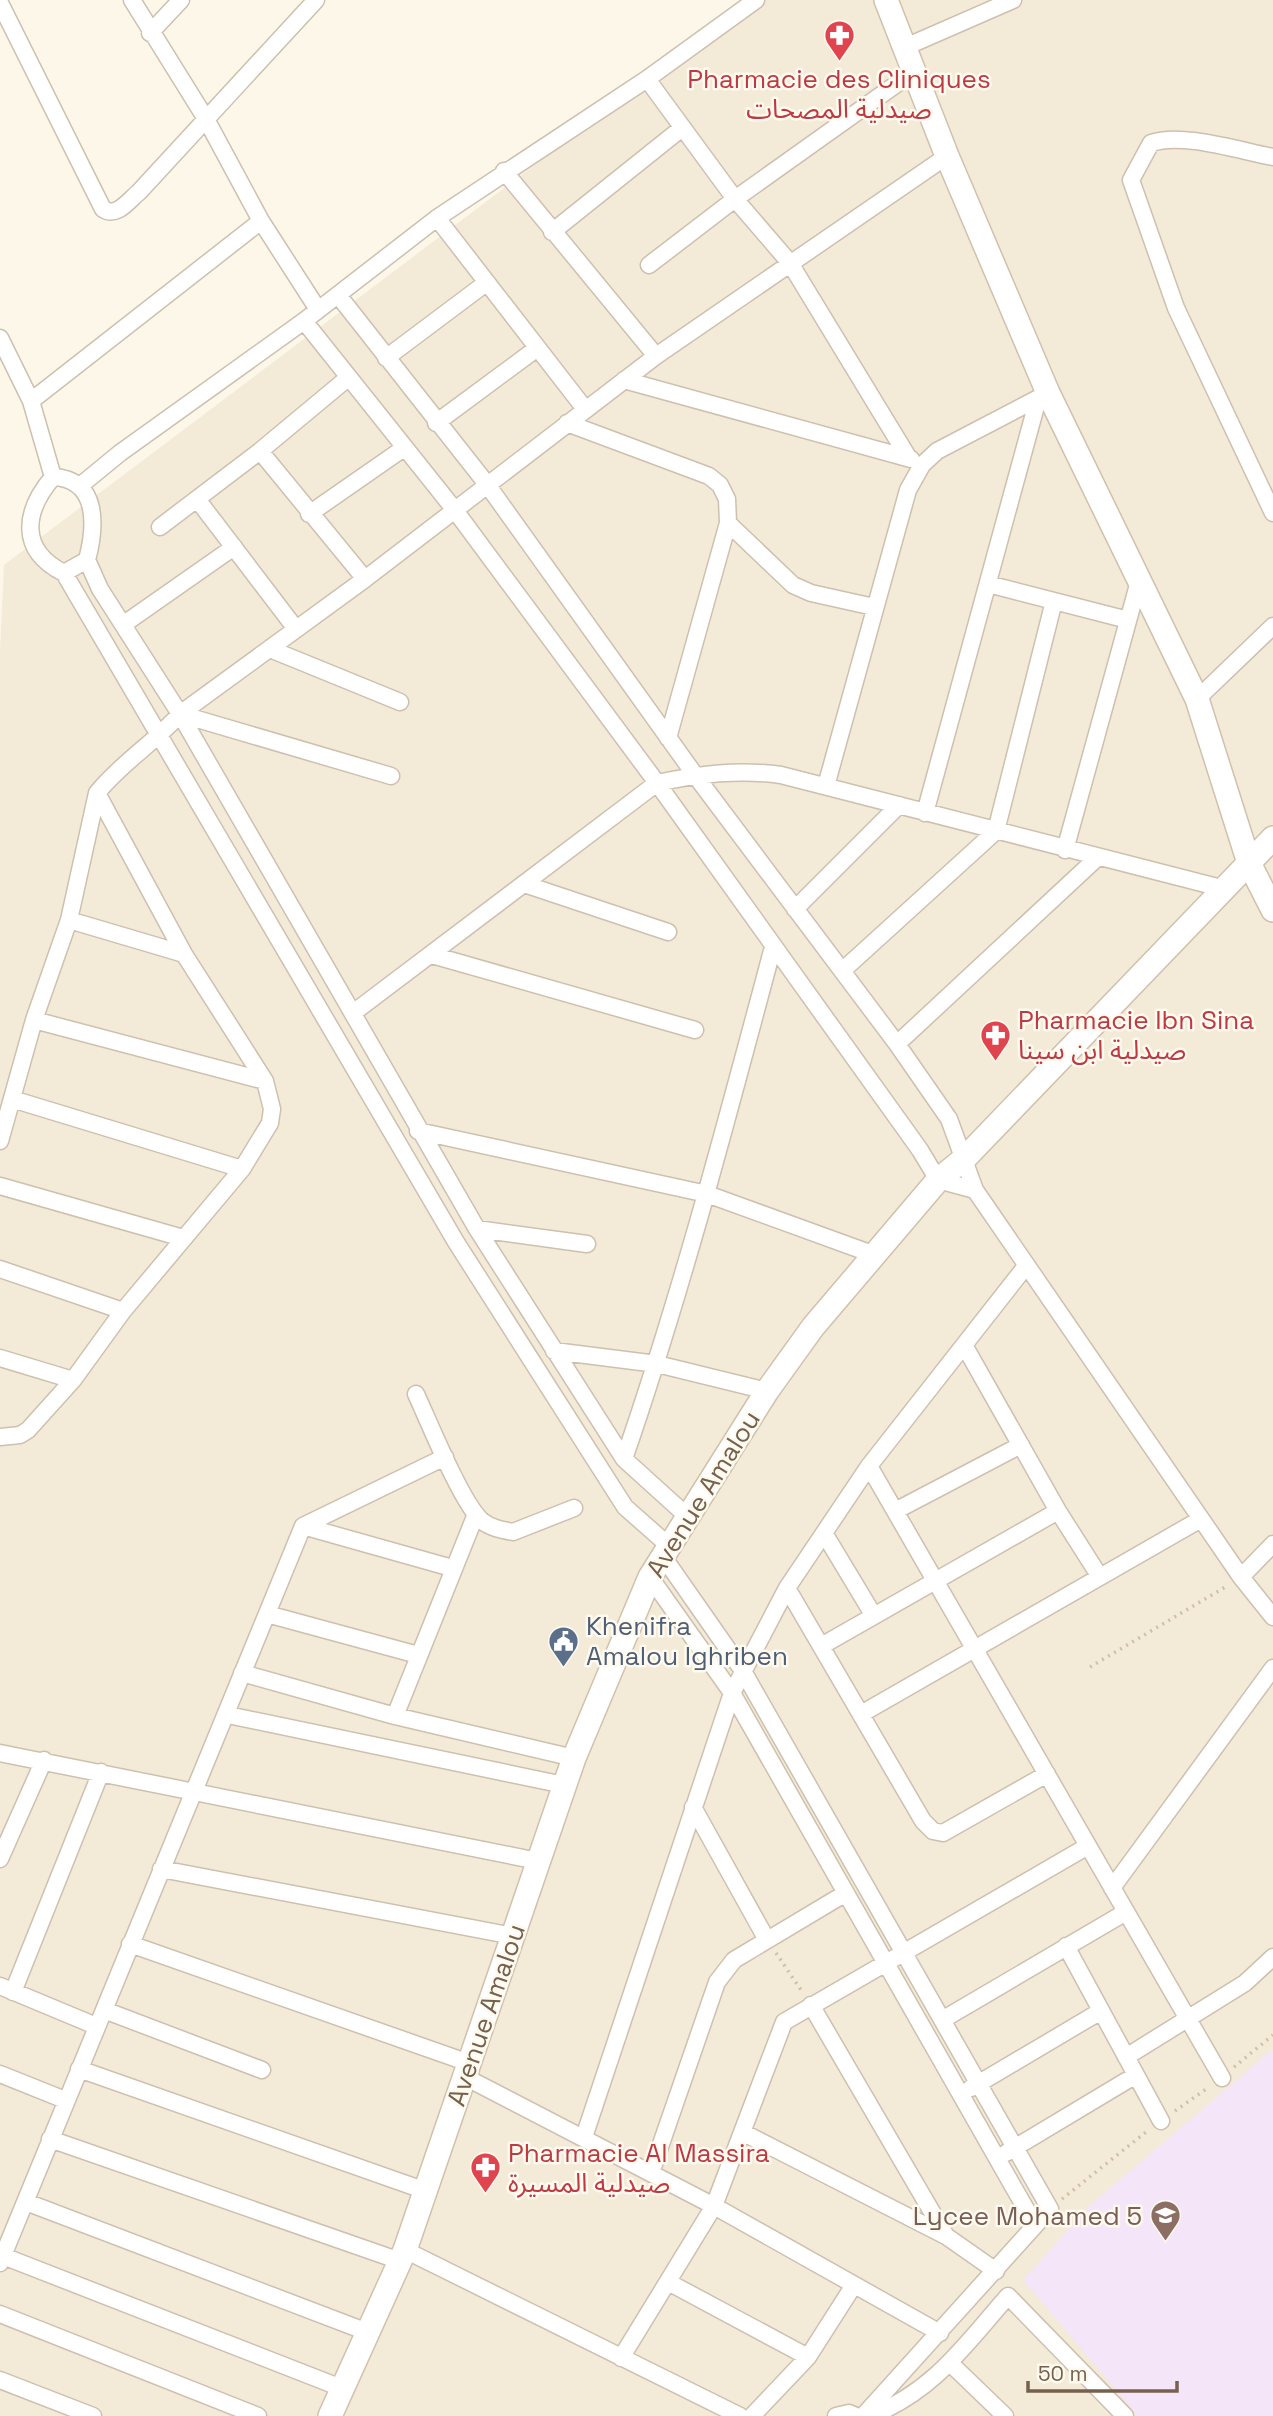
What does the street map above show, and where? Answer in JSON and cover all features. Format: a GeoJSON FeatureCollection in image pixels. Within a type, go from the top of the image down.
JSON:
{"type":"FeatureCollection","features":[{"type":"Feature","properties":{"kind":"main road"},"geometry":{"type":"LineString","coordinates":[[886,0],[912,73],[1043,396],[1197,699],[1249,863],[1273,910]]}},
{"type":"Feature","properties":{"kind":"main road","name":"Avenue Amalou"},"geometry":{"type":"LineString","coordinates":[[330,2416],[370,2333],[426,2191],[574,1758],[650,1577],[665,1550],[767,1391],[813,1327],[938,1180],[964,1158],[1273,838]]}},
{"type":"Feature","properties":{"kind":"street"},"geometry":{"type":"LineString","coordinates":[[132,0],[206,120],[261,221],[317,308]]}},
{"type":"Feature","properties":{"kind":"street"},"geometry":{"type":"LineString","coordinates":[[150,33],[180,0]]}},
{"type":"Feature","properties":{"kind":"street"},"geometry":{"type":"LineString","coordinates":[[0,3],[103,209],[108,213],[117,212],[139,192],[316,0]]}},
{"type":"Feature","properties":{"kind":"street"},"geometry":{"type":"LineString","coordinates":[[82,485],[120,453],[304,321],[317,308],[338,295],[437,218],[504,171],[647,79],[756,0]]}},
{"type":"Feature","properties":{"kind":"street"},"geometry":{"type":"LineString","coordinates":[[903,48],[1013,0]]}},
{"type":"Feature","properties":{"kind":"street"},"geometry":{"type":"LineString","coordinates":[[649,265],[735,199],[912,73]]}},
{"type":"Feature","properties":{"kind":"street"},"geometry":{"type":"LineString","coordinates":[[647,79],[735,199],[790,263],[915,461],[826,786]]}},
{"type":"Feature","properties":{"kind":"street"},"geometry":{"type":"LineString","coordinates":[[552,232],[682,128]]}},
{"type":"Feature","properties":{"kind":"street"},"geometry":{"type":"LineString","coordinates":[[1273,157],[1194,142],[1161,139],[1151,143],[1131,180],[1176,308],[1273,513]]}},
{"type":"Feature","properties":{"kind":"street"},"geometry":{"type":"LineString","coordinates":[[0,1141],[34,1020],[69,920],[97,793],[134,754],[161,735],[180,715],[365,579],[656,356],[947,156]]}},
{"type":"Feature","properties":{"kind":"street"},"geometry":{"type":"LineString","coordinates":[[504,171],[656,356]]}},
{"type":"Feature","properties":{"kind":"street"},"geometry":{"type":"LineString","coordinates":[[437,218],[585,409]]}},
{"type":"Feature","properties":{"kind":"street"},"geometry":{"type":"LineString","coordinates":[[31,401],[261,221]]}},
{"type":"Feature","properties":{"kind":"street"},"geometry":{"type":"LineString","coordinates":[[386,358],[486,283]]}},
{"type":"Feature","properties":{"kind":"street"},"geometry":{"type":"LineString","coordinates":[[338,295],[486,484],[695,775],[897,1044],[949,1119],[975,1189],[1241,1577],[1273,1617]]}},
{"type":"Feature","properties":{"kind":"street"},"geometry":{"type":"LineString","coordinates":[[304,321],[454,509],[657,783],[920,1150],[938,1180],[975,1189]]}},
{"type":"Feature","properties":{"kind":"street"},"geometry":{"type":"LineString","coordinates":[[0,338],[31,401],[53,477]]}},
{"type":"Feature","properties":{"kind":"street"},"geometry":{"type":"LineString","coordinates":[[436,423],[536,349]]}},
{"type":"Feature","properties":{"kind":"street"},"geometry":{"type":"LineString","coordinates":[[160,527],[260,451],[349,377]]}},
{"type":"Feature","properties":{"kind":"street"},"geometry":{"type":"LineString","coordinates":[[624,380],[915,461],[1043,396]]}},
{"type":"Feature","properties":{"kind":"street"},"geometry":{"type":"LineString","coordinates":[[925,813],[1043,396]]}},
{"type":"Feature","properties":{"kind":"street"},"geometry":{"type":"LineString","coordinates":[[567,423],[709,476],[720,485],[727,499],[728,523],[668,738]]}},
{"type":"Feature","properties":{"kind":"street"},"geometry":{"type":"LineString","coordinates":[[309,514],[404,448]]}},
{"type":"Feature","properties":{"kind":"street"},"geometry":{"type":"LineString","coordinates":[[260,451],[365,579]]}},
{"type":"Feature","properties":{"kind":"street"},"geometry":{"type":"LineString","coordinates":[[53,477],[68,477],[82,485],[92,512],[95,532],[87,560],[100,589],[180,715],[477,1229],[624,1459],[687,1516]]}},
{"type":"Feature","properties":{"kind":"street"},"geometry":{"type":"LineString","coordinates":[[53,477],[33,503],[32,544],[49,566],[64,573],[470,1265],[625,1507],[665,1550],[743,1671],[1050,2209],[940,2333],[873,2415]]}},
{"type":"Feature","properties":{"kind":"street"},"geometry":{"type":"LineString","coordinates":[[197,499],[296,629]]}},
{"type":"Feature","properties":{"kind":"street"},"geometry":{"type":"LineString","coordinates":[[728,523],[793,585],[811,593],[874,607]]}},
{"type":"Feature","properties":{"kind":"street"},"geometry":{"type":"LineString","coordinates":[[124,624],[233,547]]}},
{"type":"Feature","properties":{"kind":"street"},"geometry":{"type":"LineString","coordinates":[[64,573],[87,560]]}},
{"type":"Feature","properties":{"kind":"street"},"geometry":{"type":"LineString","coordinates":[[1065,850],[1139,581]]}},
{"type":"Feature","properties":{"kind":"street"},"geometry":{"type":"LineString","coordinates":[[988,584],[1128,620]]}},
{"type":"Feature","properties":{"kind":"street"},"geometry":{"type":"LineString","coordinates":[[842,971],[996,831],[1054,601]]}},
{"type":"Feature","properties":{"kind":"street"},"geometry":{"type":"LineString","coordinates":[[1197,699],[1273,626]]}},
{"type":"Feature","properties":{"kind":"street"},"geometry":{"type":"LineString","coordinates":[[270,649],[400,702]]}},
{"type":"Feature","properties":{"kind":"street"},"geometry":{"type":"LineString","coordinates":[[180,715],[391,776]]}},
{"type":"Feature","properties":{"kind":"street"},"geometry":{"type":"LineString","coordinates":[[353,1013],[657,783],[695,775],[752,771],[826,786],[1065,850],[1225,889]]}},
{"type":"Feature","properties":{"kind":"street"},"geometry":{"type":"LineString","coordinates":[[0,1437],[20,1435],[28,1430],[73,1380],[123,1311],[242,1168],[270,1123],[271,1098],[265,1082],[184,954],[97,793]]}},
{"type":"Feature","properties":{"kind":"street"},"geometry":{"type":"LineString","coordinates":[[796,909],[899,805]]}},
{"type":"Feature","properties":{"kind":"street"},"geometry":{"type":"LineString","coordinates":[[897,1044],[1097,858]]}},
{"type":"Feature","properties":{"kind":"street"},"geometry":{"type":"LineString","coordinates":[[524,884],[668,932]]}},
{"type":"Feature","properties":{"kind":"street"},"geometry":{"type":"LineString","coordinates":[[69,920],[184,954]]}},
{"type":"Feature","properties":{"kind":"street"},"geometry":{"type":"LineString","coordinates":[[624,1459],[657,1364],[707,1194],[773,947]]}},
{"type":"Feature","properties":{"kind":"street"},"geometry":{"type":"LineString","coordinates":[[432,955],[695,1030]]}},
{"type":"Feature","properties":{"kind":"street"},"geometry":{"type":"LineString","coordinates":[[34,1020],[265,1082]]}},
{"type":"Feature","properties":{"kind":"street"},"geometry":{"type":"LineString","coordinates":[[12,1098],[242,1168]]}},
{"type":"Feature","properties":{"kind":"street"},"geometry":{"type":"LineString","coordinates":[[418,1131],[707,1194],[875,1255]]}},
{"type":"Feature","properties":{"kind":"street"},"geometry":{"type":"LineString","coordinates":[[0,1186],[183,1238]]}},
{"type":"Feature","properties":{"kind":"street"},"geometry":{"type":"LineString","coordinates":[[477,1229],[587,1244]]}},
{"type":"Feature","properties":{"kind":"street"},"geometry":{"type":"LineString","coordinates":[[584,2137],[693,1807],[732,1693],[743,1671],[788,1588],[869,1466],[1027,1266]]}},
{"type":"Feature","properties":{"kind":"street"},"geometry":{"type":"LineString","coordinates":[[0,1269],[123,1311]]}},
{"type":"Feature","properties":{"kind":"street"},"geometry":{"type":"LineString","coordinates":[[964,1345],[1058,1511],[1100,1577]]}},
{"type":"Feature","properties":{"kind":"street"},"geometry":{"type":"LineString","coordinates":[[554,1351],[657,1364],[767,1391]]}},
{"type":"Feature","properties":{"kind":"street"},"geometry":{"type":"LineString","coordinates":[[0,1358],[73,1380]]}},
{"type":"Feature","properties":{"kind":"street"},"geometry":{"type":"LineString","coordinates":[[416,1394],[445,1457],[476,1514],[484,1522],[513,1532],[574,1508]]}},
{"type":"Feature","properties":{"kind":"street"},"geometry":{"type":"LineString","coordinates":[[897,1510],[1021,1446]]}},
{"type":"Feature","properties":{"kind":"street"},"geometry":{"type":"LineString","coordinates":[[344,2389],[1,2259],[161,1869],[228,1715],[242,1673],[303,1526],[445,1457]]}},
{"type":"Feature","properties":{"kind":"street"},"geometry":{"type":"LineString","coordinates":[[869,1466],[897,1510],[1222,2078]]}},
{"type":"Feature","properties":{"kind":"street"},"geometry":{"type":"LineString","coordinates":[[823,1645],[937,1583],[1058,1511]]}},
{"type":"Feature","properties":{"kind":"street"},"geometry":{"type":"LineString","coordinates":[[395,1716],[452,1568],[476,1514]]}},
{"type":"Feature","properties":{"kind":"street"},"geometry":{"type":"LineString","coordinates":[[861,1714],[1201,1519]]}},
{"type":"Feature","properties":{"kind":"street"},"geometry":{"type":"LineString","coordinates":[[303,1526],[452,1568]]}},
{"type":"Feature","properties":{"kind":"street"},"geometry":{"type":"LineString","coordinates":[[824,1533],[874,1616]]}},
{"type":"Feature","properties":{"kind":"street"},"geometry":{"type":"LineString","coordinates":[[1241,1577],[1273,1544]]}},
{"type":"Feature","properties":{"kind":"street"},"geometry":{"type":"LineString","coordinates":[[650,1577],[732,1693],[1035,2225]]}},
{"type":"Feature","properties":{"kind":"street"},"geometry":{"type":"LineString","coordinates":[[788,1588],[923,1821],[933,1831],[943,1833],[1047,1774]]}},
{"type":"Feature","properties":{"kind":"street"},"geometry":{"type":"LineString","coordinates":[[267,1614],[418,1655]]}},
{"type":"Feature","properties":{"kind":"street"},"geometry":{"type":"LineString","coordinates":[[1112,1888],[1273,1668]]}},
{"type":"Feature","properties":{"kind":"street"},"geometry":{"type":"LineString","coordinates":[[242,1673],[395,1716],[574,1758]]}},
{"type":"Feature","properties":{"kind":"street"},"geometry":{"type":"LineString","coordinates":[[228,1715],[564,1785]]}},
{"type":"Feature","properties":{"kind":"street"},"geometry":{"type":"LineString","coordinates":[[0,1753],[538,1861]]}},
{"type":"Feature","properties":{"kind":"street"},"geometry":{"type":"LineString","coordinates":[[0,1859],[44,1760]]}},
{"type":"Feature","properties":{"kind":"street"},"geometry":{"type":"LineString","coordinates":[[96,2026],[6,1989],[101,1772]]}},
{"type":"Feature","properties":{"kind":"street"},"geometry":{"type":"LineString","coordinates":[[693,1807],[767,1940]]}},
{"type":"Feature","properties":{"kind":"street"},"geometry":{"type":"LineString","coordinates":[[621,2358],[715,2206],[784,2022],[1088,1846]]}},
{"type":"Feature","properties":{"kind":"street"},"geometry":{"type":"LineString","coordinates":[[161,1869],[513,1936]]}},
{"type":"Feature","properties":{"kind":"street"},"geometry":{"type":"LineString","coordinates":[[651,2172],[717,1982],[734,1961],[846,1893]]}},
{"type":"Feature","properties":{"kind":"street"},"geometry":{"type":"LineString","coordinates":[[942,2020],[1126,1912]]}},
{"type":"Feature","properties":{"kind":"street"},"geometry":{"type":"LineString","coordinates":[[130,1944],[467,2070],[940,2333]]}},
{"type":"Feature","properties":{"kind":"street"},"geometry":{"type":"LineString","coordinates":[[1066,1946],[1161,2120]]}},
{"type":"Feature","properties":{"kind":"street"},"geometry":{"type":"LineString","coordinates":[[1126,2057],[1245,1983],[1273,1957]]}},
{"type":"Feature","properties":{"kind":"street"},"geometry":{"type":"LineString","coordinates":[[811,2005],[946,2236]]}},
{"type":"Feature","properties":{"kind":"street"},"geometry":{"type":"LineString","coordinates":[[104,2010],[262,2070]]}},
{"type":"Feature","properties":{"kind":"street"},"geometry":{"type":"LineString","coordinates":[[961,2094],[1101,2011]]}},
{"type":"Feature","properties":{"kind":"street"},"geometry":{"type":"LineString","coordinates":[[79,2070],[426,2191]]}},
{"type":"Feature","properties":{"kind":"street"},"geometry":{"type":"LineString","coordinates":[[0,2074],[65,2100]]}},
{"type":"Feature","properties":{"kind":"street"},"geometry":{"type":"LineString","coordinates":[[997,2158],[1136,2075]]}},
{"type":"Feature","properties":{"kind":"street"},"geometry":{"type":"LineString","coordinates":[[744,2133],[946,2236],[996,2272]]}},
{"type":"Feature","properties":{"kind":"street"},"geometry":{"type":"LineString","coordinates":[[50,2139],[402,2255],[740,2416]]}},
{"type":"Feature","properties":{"kind":"street"},"geometry":{"type":"LineString","coordinates":[[26,2202],[370,2333]]}},
{"type":"Feature","properties":{"kind":"street"},"geometry":{"type":"LineString","coordinates":[[668,2283],[808,2357]]}},
{"type":"Feature","properties":{"kind":"street"},"geometry":{"type":"LineString","coordinates":[[751,2416],[808,2357],[854,2285]]}},
{"type":"Feature","properties":{"kind":"street"},"geometry":{"type":"LineString","coordinates":[[873,2415],[918,2393],[950,2363],[1008,2296],[1125,2416]]}},
{"type":"Feature","properties":{"kind":"street"},"geometry":{"type":"LineString","coordinates":[[0,2314],[258,2416]]}},
{"type":"Feature","properties":{"kind":"street"},"geometry":{"type":"LineString","coordinates":[[950,2363],[1005,2416]]}},
{"type":"Feature","properties":{"kind":"street"},"geometry":{"type":"LineString","coordinates":[[0,2380],[93,2416]]}},
{"type":"Feature","properties":{"kind":"street"},"geometry":{"type":"LineString","coordinates":[[836,2416],[849,2413],[856,2416]]}},
{"type":"Feature","properties":{"kind":"path"},"geometry":{"type":"LineString","coordinates":[[1090,1667],[1241,1577]]}},
{"type":"Feature","properties":{"kind":"path"},"geometry":{"type":"LineString","coordinates":[[767,1940],[811,2005]]}},
{"type":"Feature","properties":{"kind":"shaded area"},"geometry":{"type":"Polygon","coordinates":[[[754,0],[1273,0],[1273,2416],[0,2416],[0,652],[4,565],[754,0]]]}},
{"type":"Feature","properties":{"kind":"shaded area","name":"Lycee Mohamed 5"},"geometry":{"type":"Polygon","coordinates":[[[1273,2049],[1273,2416],[1138,2416],[1023,2280],[1089,2206],[1273,2049]]]}},
{"type":"Feature","properties":{"kind":"place","name":"Pharmacie des Cliniques صيدلية المصحات"},"geometry":{"type":"Point","coordinates":[839,63]}},
{"type":"Feature","properties":{"kind":"place","name":"Pharmacie Ibn Sina صيدلية ابن سينا"},"geometry":{"type":"Point","coordinates":[995,1062]}},
{"type":"Feature","properties":{"kind":"place","name":"Khenifra Amalou Ighriben"},"geometry":{"type":"Point","coordinates":[563,1668]}},
{"type":"Feature","properties":{"kind":"place","name":"Pharmacie Al Massira صيدلية المسيرة"},"geometry":{"type":"Point","coordinates":[485,2195]}},
{"type":"Feature","properties":{"kind":"place","name":"Lycee Mohamed 5"},"geometry":{"type":"Point","coordinates":[1165,2243]}}]}
